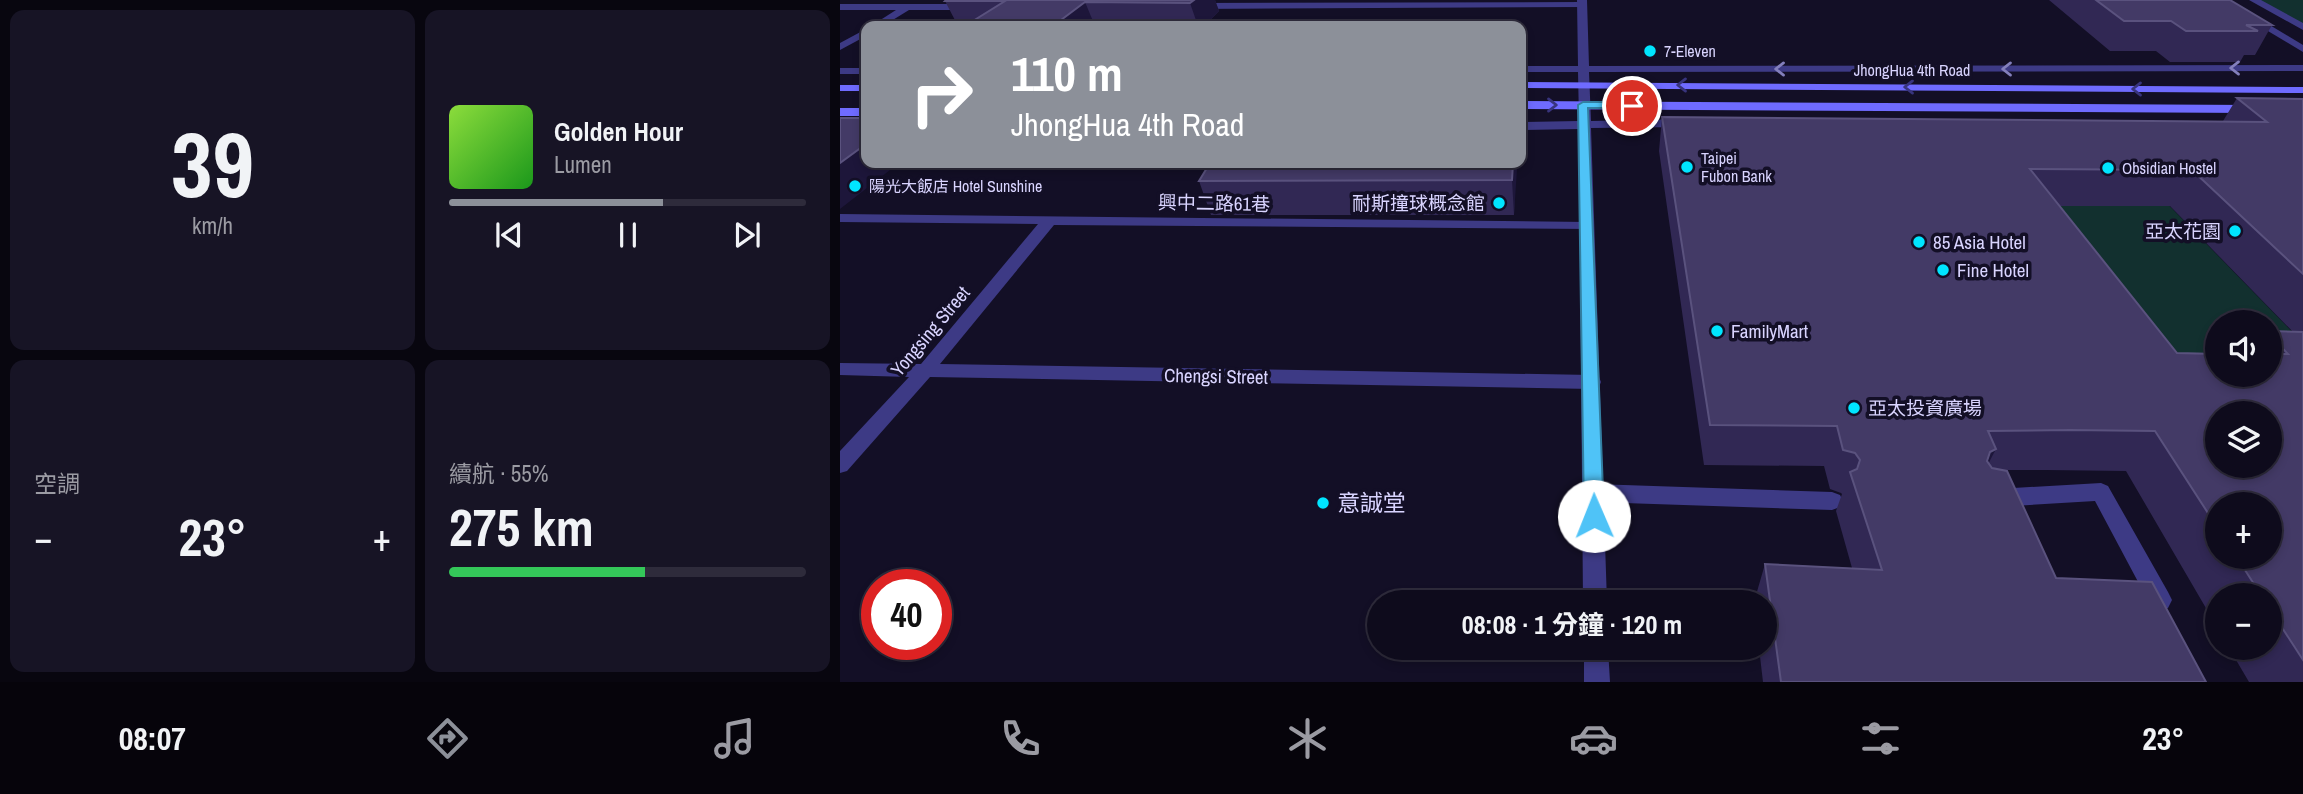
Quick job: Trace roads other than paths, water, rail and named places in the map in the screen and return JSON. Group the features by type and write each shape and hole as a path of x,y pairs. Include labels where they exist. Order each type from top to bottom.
{"main road":[{"name":"JhongHua 4th Road","path":"1526,85 2303,90"},
{"path":"840,88 861,88"},
{"name":"JhongHua 4th Road","path":"1526,105 2262,109"},
{"path":"840,112 861,112"}],"street":[{"path":"884,21 920,0"},
{"path":"2221,0 2303,49"},
{"path":"2253,0 2303,27"},
{"path":"1181,6 1582,3 1595,590"},
{"path":"840,7 976,7"},
{"path":"840,47 861,35"},
{"name":"JhongHua 4th Road","path":"1526,69 2303,68"},
{"path":"840,71 861,71"},
{"path":"1526,126 1694,123"},
{"name":"興中二路61巷","path":"840,218 1587,226"},
{"name":"Yongsing Street","path":"840,465 925,371 1048,221"},
{"name":"Chengsi Street","path":"840,369 1592,382"},
{"path":"1979,499 2101,492 2172,623"},
{"path":"1594,493 1832,500"},
{"path":"1596,660 1597,682"}],"place":[{"name":"7-Eleven","path":"1650,51"},
{"name":"Taipei Fubon Bank","path":"1687,167"},
{"name":"Obsidian Hostel","path":"2108,168"},
{"name":"陽光大飯店 Hotel Sunshine","path":"855,186"},
{"name":"耐斯撞球概念館","path":"1499,203"},
{"name":"亞太花園","path":"2235,231"},
{"name":"85 Asia Hotel","path":"1919,242"},
{"name":"Fine Hotel","path":"1943,270"},
{"name":"FamilyMart","path":"1717,331"},
{"name":"亞太投資廣場","path":"1854,408"},
{"name":"意誠堂","path":"1323,503"}]}
